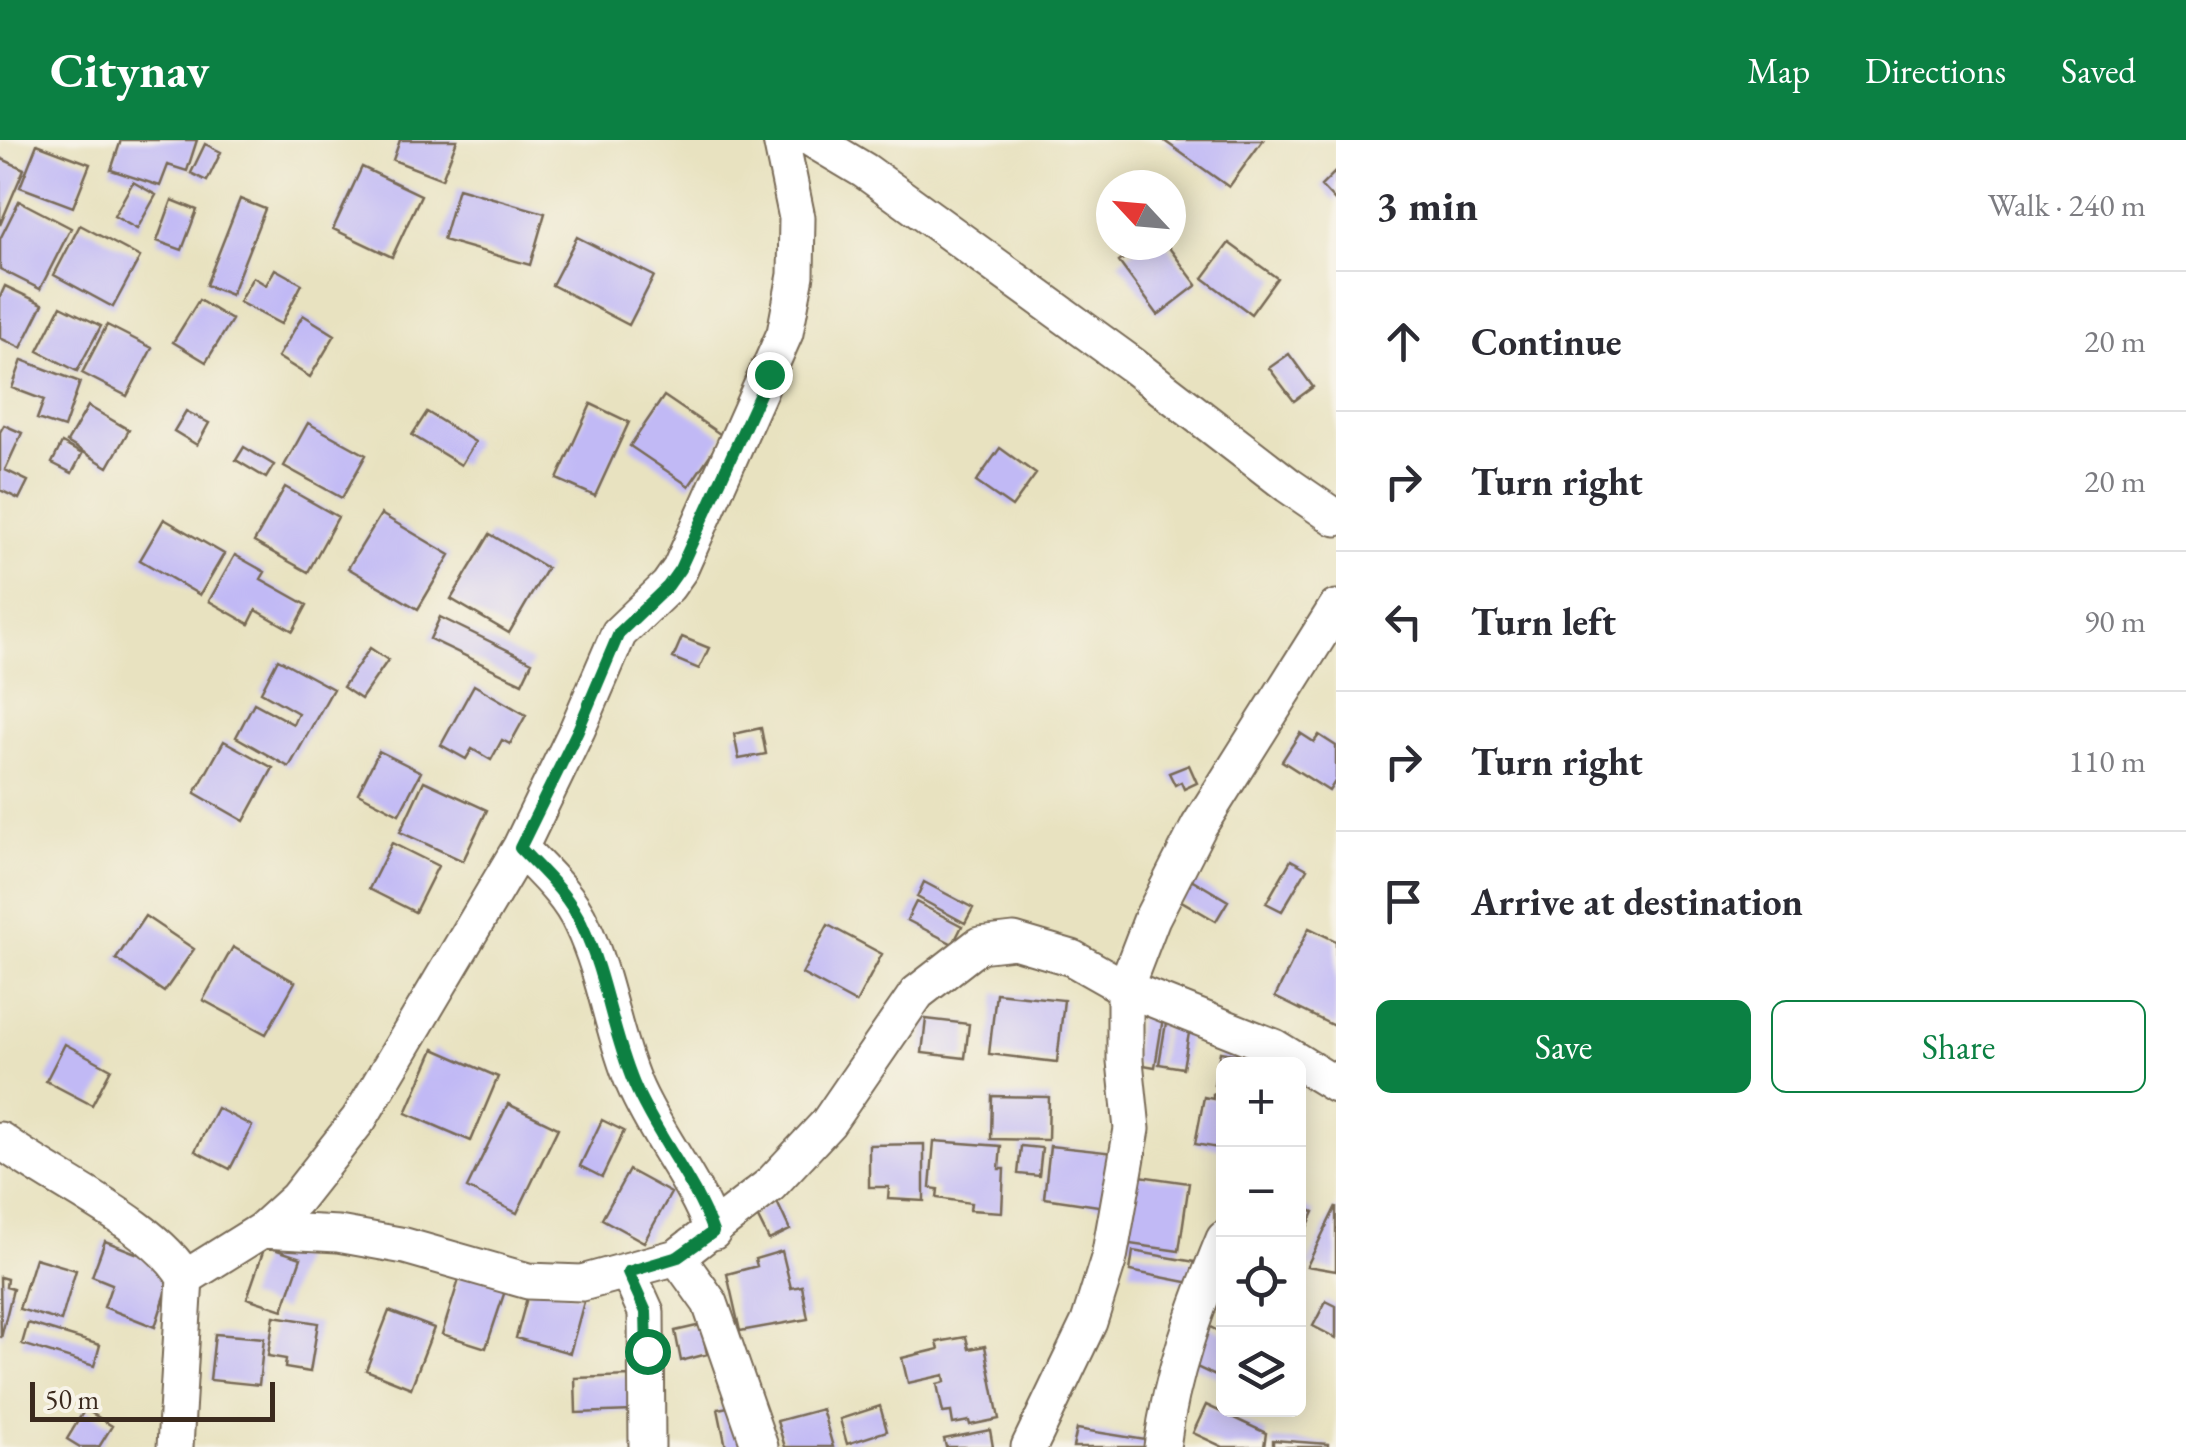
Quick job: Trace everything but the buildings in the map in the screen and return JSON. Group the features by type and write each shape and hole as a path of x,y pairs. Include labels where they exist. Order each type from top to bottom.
{"street":[{"path":"185,1278 262,1230 316,1177 359,1119 520,848 578,730 619,633 668,586 680,569 786,333 796,275 797,218 781,140"},
{"path":"813,140 881,182 1336,518"},
{"path":"1029,1447 1089,1322 1108,1258 1132,1129 1125,988 1152,918 1199,826 1336,608"},
{"path":"520,848 557,886 582,923 604,983 615,1035 635,1087 703,1204 713,1232"},
{"path":"262,1230 338,1234 406,1246 528,1280 582,1283 678,1257 770,1185 828,1123 917,993 978,946 1014,942 1072,958 1125,988 1274,1046 1324,1083"},
{"path":"0,1140 177,1262 185,1278 175,1447"},
{"path":"678,1257 710,1303 760,1447"},
{"path":"1162,1447 1168,1396 1216,1260"},
{"path":"628,1272 646,1312 647,1447"}],"route":[{"path":"647,1351 646,1312 628,1272 678,1257 713,1232 703,1204 635,1087 615,1035 604,983 582,923 557,886 520,848 578,730 619,633 668,586 680,569 769,374"}]}
